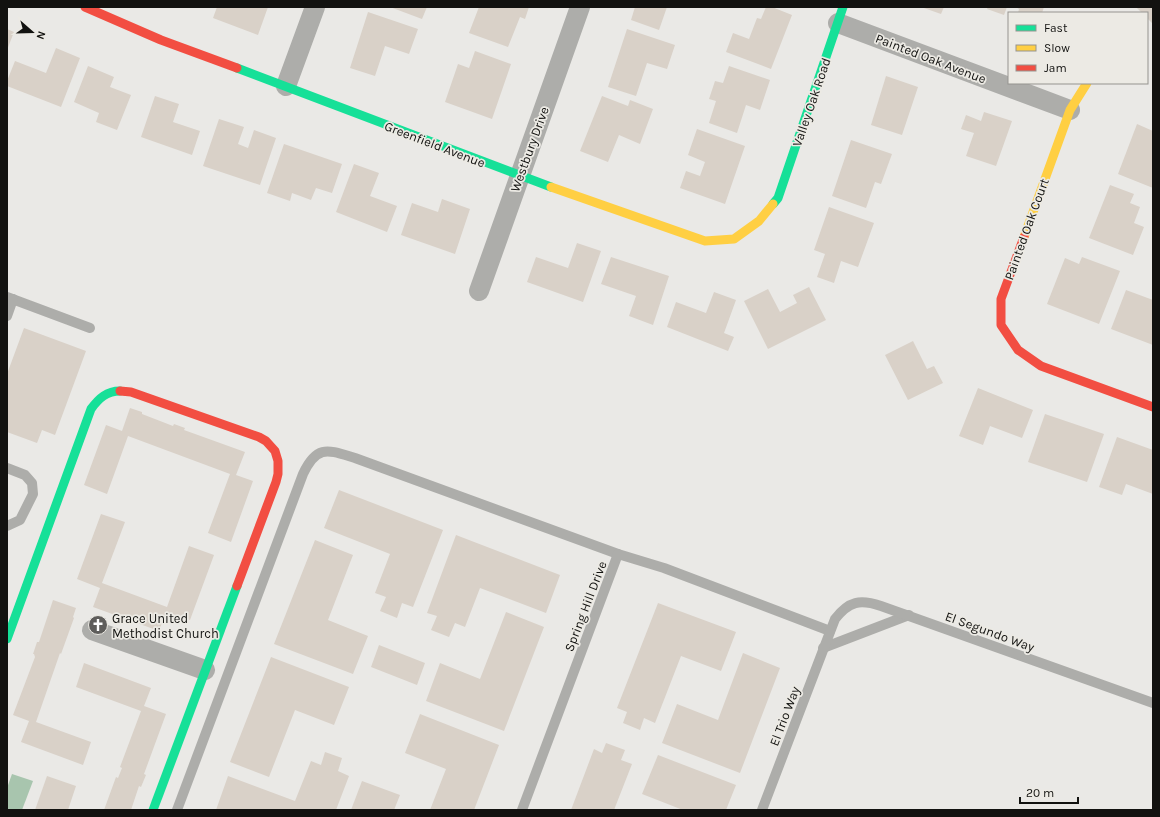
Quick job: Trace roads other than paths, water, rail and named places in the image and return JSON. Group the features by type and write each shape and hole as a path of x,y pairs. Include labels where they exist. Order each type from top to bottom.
{"street":[{"name":"Greenfield Avenue","path":"85,7 160,40 286,86 520,176 705,241 734,238 759,222 778,198"},
{"path":"286,86 315,7"},
{"name":"Westbury Drive","path":"479,290 580,7"},
{"name":"Painted Oak Avenue","path":"841,15 1070,110"},
{"name":"Valley Oak Road","path":"778,198 841,15"},
{"name":"Painted Oak Court","path":"1086,84 1070,110 1001,299 1001,325 1018,350 1041,366 1153,407"},
{"path":"7,639 91,409 104,395 113,391 122,390 131,392 260,437 275,448 279,470 276,482 153,810"},
{"path":"92,630 205,670"}],"lane":[{"path":"7,316 10,298 90,328"},
{"path":"177,810 303,474 308,463 315,455 323,451 360,459 618,554"},
{"path":"7,468 25,475 32,483 33,494 20,520 7,526"},
{"name":"Spring Hill Drive","path":"522,810 618,554 664,568 830,631"},
{"name":"El Segundo Way","path":"830,631 835,619 842,610 850,604 870,602 1153,703"},
{"path":"824,648 909,616"},
{"name":"El Trio Way","path":"762,810 830,631"}],"place":[{"name":"Grace United Methodist Church","path":"98,625"}]}
